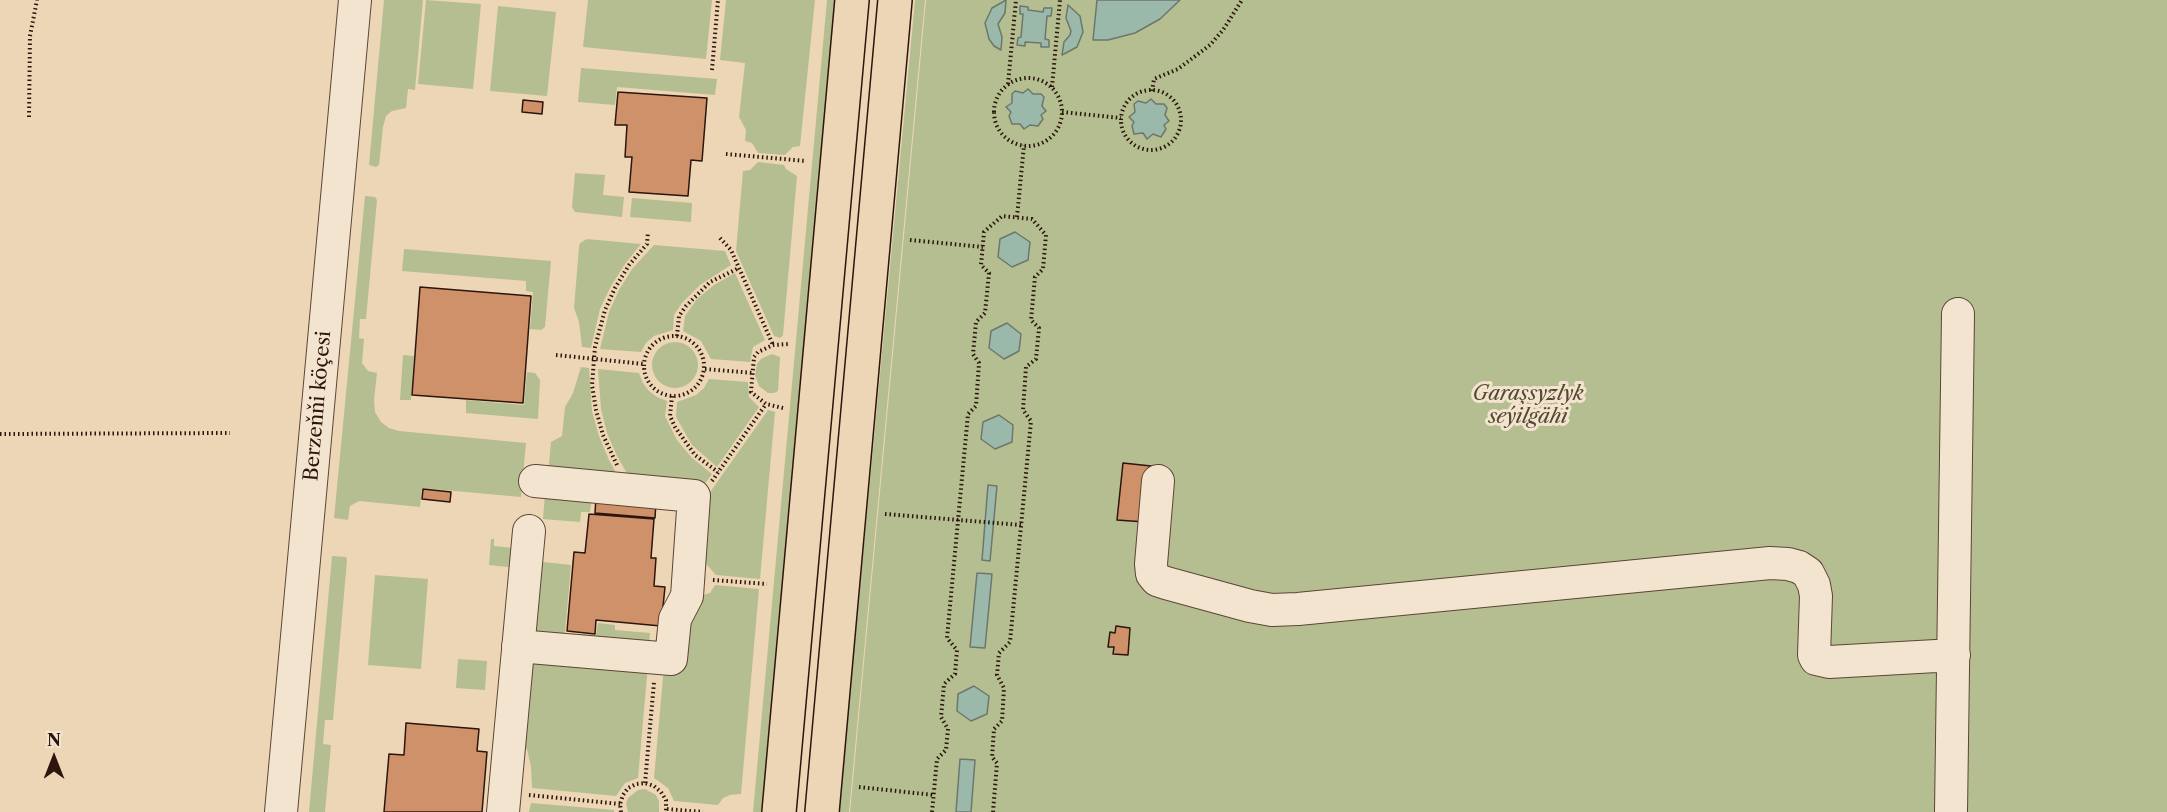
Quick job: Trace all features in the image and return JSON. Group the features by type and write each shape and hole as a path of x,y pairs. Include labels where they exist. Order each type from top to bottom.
{"main road":[{"path":"779,812 852,0"},
{"path":"822,812 895,0"}],"street":[{"name":"Berzeňňi köçesi","path":"281,812 355,0"},
{"path":"1951,812 1958,314"},
{"path":"518,646 671,659 675,619 687,596 689,578 694,496 535,481"},
{"path":"1158,481 1152,574 1157,580 1166,583 1250,606 1272,610 1298,609 1770,563 1788,564 1808,573 1814,585 1816,596 1814,655 1816,659 1829,662 1954,655"},
{"path":"503,802 529,531"}],"path":[{"path":"28,117 30,36 37,0"},
{"path":"712,70 718,0"},
{"path":"1008,84 1016,0"},
{"path":"1052,88 1060,0"},
{"path":"1152,91 1154,79 1178,69 1210,45 1223,30 1242,0"},
{"path":"1030,78 1041,80 1052,88 1057,94 1062,112 1059,125 1053,135 1035,145 1024,145 1013,142 1003,135 994,114 995,102 1000,92 1008,84 1019,79 1030,78"},
{"path":"1152,91 1167,95 1175,102 1181,120 1179,130 1167,145 1148,150 1139,148 1130,142 1125,135 1121,118 1130,98 1139,93 1152,91"},
{"path":"1062,112 1121,118"},
{"path":"1017,217 1024,145"},
{"path":"726,154 806,161"},
{"path":"932,812 937,759 946,750 948,729 941,717 944,684 955,674 957,650 947,638 961,521 968,414 976,406 979,363 973,354 976,322 985,313 989,273 981,265 984,232 1002,216 1032,219 1046,235 1043,269 1035,277 1031,320 1039,328 1036,358 1026,367 1023,410 1031,421 1010,642 999,652 997,675 1004,688 1002,721 994,729 992,757 997,763 993,812"},
{"path":"627,490 627,483 603,435 596,410 592,385 594,358 605,310 629,265 647,244 648,232"},
{"path":"720,238 731,250 773,345"},
{"path":"910,240 983,247"},
{"path":"677,336 679,316 686,306 710,282 739,268"},
{"path":"677,336 686,338 701,350 705,369 698,386 690,392 672,396 654,389 645,373 644,364 651,346 668,337 677,336"},
{"path":"783,408 766,404 751,392 754,357 758,352 773,345 789,344"},
{"path":"556,355 644,364"},
{"path":"705,369 753,374"},
{"path":"672,396 670,416 675,427 695,455 718,472"},
{"path":"694,496 703,493 766,404"},
{"path":"0,434 230,433"},
{"path":"885,514 1021,525"},
{"path":"689,578 767,584"},
{"path":"645,783 656,657"},
{"path":"621,812 620,804 628,788 645,783 661,792 666,800 666,810 703,812"},
{"path":"859,787 934,795"},
{"path":"503,802 620,804"}],"green space":[{"path":"384,0 423,0 415,90 408,89 406,108 392,111 386,116 379,165 376,167 369,165"},
{"path":"426,0 481,4 473,89 418,84"},
{"path":"588,0 712,0 706,59 583,47"},
{"path":"726,0 815,0 800,146 793,147 785,155 758,153 752,143 745,141 746,130 739,117 745,63 720,60"},
{"path":"827,0 838,0 764,812 753,812"},
{"path":"915,0 925,0 849,812 839,812"},
{"name":"Garaşsyzlyk seýilgähi","path":"926,0 2167,0 2167,812 850,812"},
{"path":"498,6 556,12 547,96 490,91"},
{"path":"581,68 717,79 715,95 617,87 615,105 578,102"},
{"path":"758,162 784,165 797,176 783,335 780,338 774,336 736,251 743,171 750,170"},
{"path":"575,173 605,175 603,195 624,197 622,217 575,212 572,207"},
{"path":"365,196 375,197 377,200 366,319 360,319 359,338 364,339 362,363 368,371 377,373 375,412 381,422 399,431 526,443 521,497 422,488 420,507 359,501 350,506 348,520 334,518"},
{"path":"632,198 692,203 691,222 630,217"},
{"path":"587,239 641,244 611,286 600,309 591,348 582,347 579,322 574,308 579,247 580,243"},
{"path":"654,245 725,251 731,265 700,285 682,303 674,315 673,330 654,336 641,352 600,349 609,312 619,290 632,269"},
{"path":"404,249 551,261 545,327 541,330 530,329 533,292 526,291 526,281 402,271"},
{"path":"735,273 765,340 753,347 750,362 711,359 701,341 683,331 685,316 697,299 714,285"},
{"path":"675,342 684,343 691,349 697,356 697,374 691,381 684,387 675,388 666,387 659,381 653,374 652,365 653,356 659,349 666,343"},
{"path":"772,354 780,357 778,391 768,393 759,386 755,375 757,364 761,359"},
{"path":"403,355 414,356 411,400 400,400"},
{"path":"581,367 589,368 592,411 599,436 621,482 548,475 551,442 562,436 565,407 573,393"},
{"path":"598,369 639,373 649,391 667,401 665,416 677,440 692,458 712,474 701,489 629,477 607,433 601,409"},
{"path":"527,372 535,373 540,380 538,419 466,413 466,400 524,405"},
{"path":"709,379 748,382 749,397 759,407 717,467 692,445 676,417 677,402 696,395"},
{"path":"768,410 775,412 760,579 716,575 707,565 701,564 708,495"},
{"path":"545,493 592,497 590,512 581,512 580,522 543,519"},
{"path":"491,539 494,539 494,546 513,548 516,568 489,565"},
{"path":"332,556 346,557 347,560 333,720 325,720 323,744 331,745 325,812 309,812"},
{"path":"534,561 571,565 565,633 596,635 598,623 615,625 615,630 650,633 649,648 527,638"},
{"path":"375,575 428,579 421,669 368,665"},
{"path":"715,585 759,589 741,794 723,798 718,805 674,801 668,788 654,778 664,666 684,667 689,618 700,596 710,593"},
{"path":"525,654 648,665 638,778 625,783 616,796 532,788 527,749 516,748"},
{"path":"458,659 487,661 485,690 456,688"},
{"path":"645,789 656,795 659,801 659,812 628,812 626,804 628,798 638,790"},
{"path":"531,803 614,810 614,812 529,812"}],"shaded area":[{"path":"1006,0 1005,13 998,24 1002,37 1001,50 989,39 985,23 992,8"},
{"path":"1097,0 1180,0 1160,19 1135,33 1108,40 1093,40"},
{"path":"1068,5 1080,16 1083,32 1077,47 1062,55 1064,42 1071,31 1066,18"},
{"path":"1020,6 1028,7 1028,10 1043,12 1044,8 1052,8 1051,16 1047,16 1045,39 1049,40 1049,47 1041,47 1041,43 1025,42 1025,46 1017,45 1018,38 1021,37 1023,14 1020,14"},
{"path":"1028,89 1033,94 1041,94 1044,97 1042,106 1046,111 1041,115 1043,119 1038,126 1030,125 1024,129 1020,124 1012,124 1009,116 1011,112 1006,107 1012,103 1012,94 1015,91 1023,93"},
{"path":"1151,99 1156,104 1164,104 1167,108 1165,115 1169,121 1164,125 1166,129 1161,137 1153,134 1147,139 1143,133 1134,134 1132,126 1134,122 1129,117 1135,112 1134,104 1138,101 1146,103"},
{"path":"1015,232 1030,242 1028,260 1012,267 998,257 1000,239"},
{"path":"1007,323 1021,334 1019,351 1004,359 989,348 991,331"},
{"path":"999,415 1013,425 1012,442 995,449 981,439 983,422"},
{"path":"988,485 997,486 990,561 982,560"},
{"path":"977,573 992,574 985,648 970,647"},
{"path":"974,686 989,696 987,714 971,721 957,711 958,694"},
{"path":"960,759 975,760 971,812 956,812"}],"building":[{"path":"618,92 707,98 702,161 691,160 688,196 629,192 632,157 625,157 627,125 615,125"},
{"path":"523,100 543,102 542,114 522,112"},
{"path":"420,287 531,296 523,403 412,395"},
{"path":"1123,463 1151,466 1145,522 1117,520"},
{"path":"423,489 451,492 450,502 422,499"},
{"path":"596,497 656,502 655,518 595,513"},
{"path":"589,514 654,519 651,558 656,558 654,586 665,587 661,626 596,620 595,634 567,631 574,552 585,553"},
{"path":"1116,626 1130,628 1128,655 1113,654 1114,647 1108,647 1110,632 1115,633"},
{"path":"406,723 479,729 477,751 487,752 482,812 384,812 389,754 404,755"}]}
